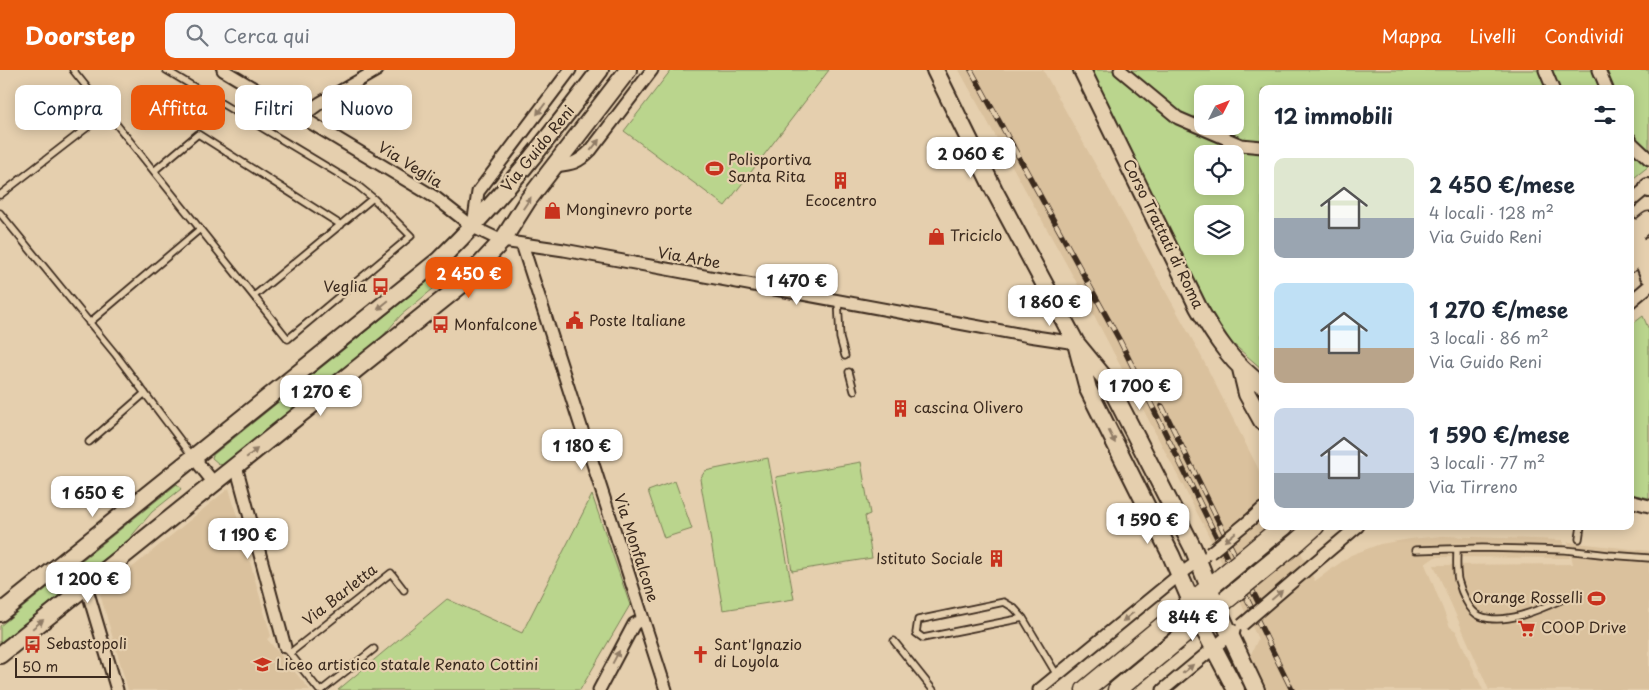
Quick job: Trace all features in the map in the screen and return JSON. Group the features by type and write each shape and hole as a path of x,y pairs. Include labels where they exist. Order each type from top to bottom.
{"main road":[{"name":"Via Guido Reni","path":"0,613 439,260 473,227 514,181 600,70"},
{"name":"Via Guido Reni","path":"0,654 460,286 502,241 528,200 628,70"},
{"path":"935,70 994,190 1076,343 1108,382 1204,558 1209,588 1217,607 1236,630 1256,690"},
{"name":"Corso Trattati di Roma","path":"1082,70 1198,307 1215,337 1241,368 1259,383"},
{"path":"1634,230 1649,221"},
{"path":"1634,240 1649,276"},
{"path":"1076,343 1088,389 1200,622 1236,690"},
{"path":"1241,368 1247,394 1259,416"},
{"path":"1085,690 1279,530"},
{"path":"1117,690 1311,530"}],"street":[{"name":"Via Veglia","path":"223,70 248,85"},
{"path":"312,109 377,70"},
{"name":"Via Guido Reni","path":"473,227 478,192 570,70"},
{"name":"Via Guido Reni","path":"555,166 574,164 586,155 652,70"},
{"path":"1120,70 1178,118 1241,145 1259,147"},
{"path":"1545,70 1551,85"},
{"path":"1599,70 1605,85"},
{"name":"Via Veglia","path":"312,124 436,198 473,227 502,241"},
{"path":"1634,145 1649,159"},
{"path":"1634,199 1649,187"},
{"name":"Via Arbe","path":"502,241 1076,343"},
{"name":"Via Monfalcone","path":"522,244 666,690"},
{"path":"1634,299 1649,286"},
{"path":"193,457 214,483"},
{"name":"Via Barletta","path":"236,466 288,650"},
{"path":"1634,502 1649,506"},
{"path":"1039,690 1259,512"},
{"path":"1163,690 1353,530"},
{"path":"86,586 117,690"},
{"path":"599,690 634,624 643,619"}],"lane":[{"path":"73,70 86,85"},
{"path":"121,129 288,340 411,236 373,198 357,185 166,70"},
{"path":"0,195 85,130"},
{"path":"154,171 198,134 341,225"},
{"path":"254,296 373,198"},
{"path":"0,214 89,323 193,457"},
{"path":"89,323 200,229"},
{"path":"838,300 840,338 845,356"},
{"path":"849,372 854,391"},
{"path":"89,442 145,394"},
{"path":"1579,539 1580,530"},
{"path":"1457,549 1458,580 1471,608 1478,616 1494,619 1512,617 1536,611 1563,599"},
{"path":"1415,550 1565,550 1649,558"},
{"name":"Via Barletta","path":"374,649 320,690 288,650 391,573 404,590"},
{"path":"1023,618 922,638 916,633 918,620 1004,602 1014,608 1023,618 1057,675"},
{"path":"894,641 933,690"}],"shaded area":[{"path":"959,70 1043,70 1197,348 1259,470 1259,530 1290,530 1315,581 1351,555 1380,544 1410,539 1442,536 1562,540 1570,558 1435,557 1425,564 1450,627 1456,631 1483,690 1267,690 1250,656 1258,639 1206,530 1084,296"},
{"path":"229,488 271,636 267,639 310,690 128,690 100,594"},
{"path":"1568,542 1649,551 1649,690 1489,690 1434,565 1573,564"}],"green space":[{"name":"Polisportiva Santa Rita","path":"671,70 829,70 725,206 624,131"},
{"path":"1090,70 1649,70 1649,166 1634,178 1634,85 1259,85 1259,366 1231,342 1210,316"},
{"path":"443,269 449,276 401,315 382,337 223,465 212,458 213,455"},
{"path":"1643,316 1649,330 1649,498 1634,495 1634,323"},
{"path":"768,458 794,599 723,610 700,479 705,471"},
{"path":"861,462 870,514 865,516 872,558 792,571 776,477"},
{"path":"675,481 692,529 664,538 648,491"},
{"path":"177,484 181,489 152,512 128,540 0,643 0,626"},
{"path":"592,495 630,605 580,690 338,690 447,599 522,633"}],"railway":[{"path":"971,70 1120,341 1292,690"},
{"path":"1162,406 1261,608"}],"place":[{"name":"Polisportiva Santa Rita","path":"714,169"},
{"name":"Ecocentro","path":"841,180"},
{"name":"Monginevro porte","path":"552,210"},
{"name":"Triciclo","path":"936,236"},
{"name":"Veglia","path":"381,287"},
{"name":"Poste Italiane","path":"575,321"},
{"name":"Monfalcone","path":"440,325"},
{"name":"cascina Olivero","path":"900,408"},
{"name":"Istituto Sociale","path":"997,559"},
{"name":"Orange Rosselli","path":"1597,598"},
{"name":"COOP Drive","path":"1527,628"},
{"name":"Sebastopoli","path":"32,644"},
{"name":"Sant'Ignazio di Loyola","path":"700,654"},
{"name":"Liceo artistico statale Renato Cottini","path":"262,665"}]}
